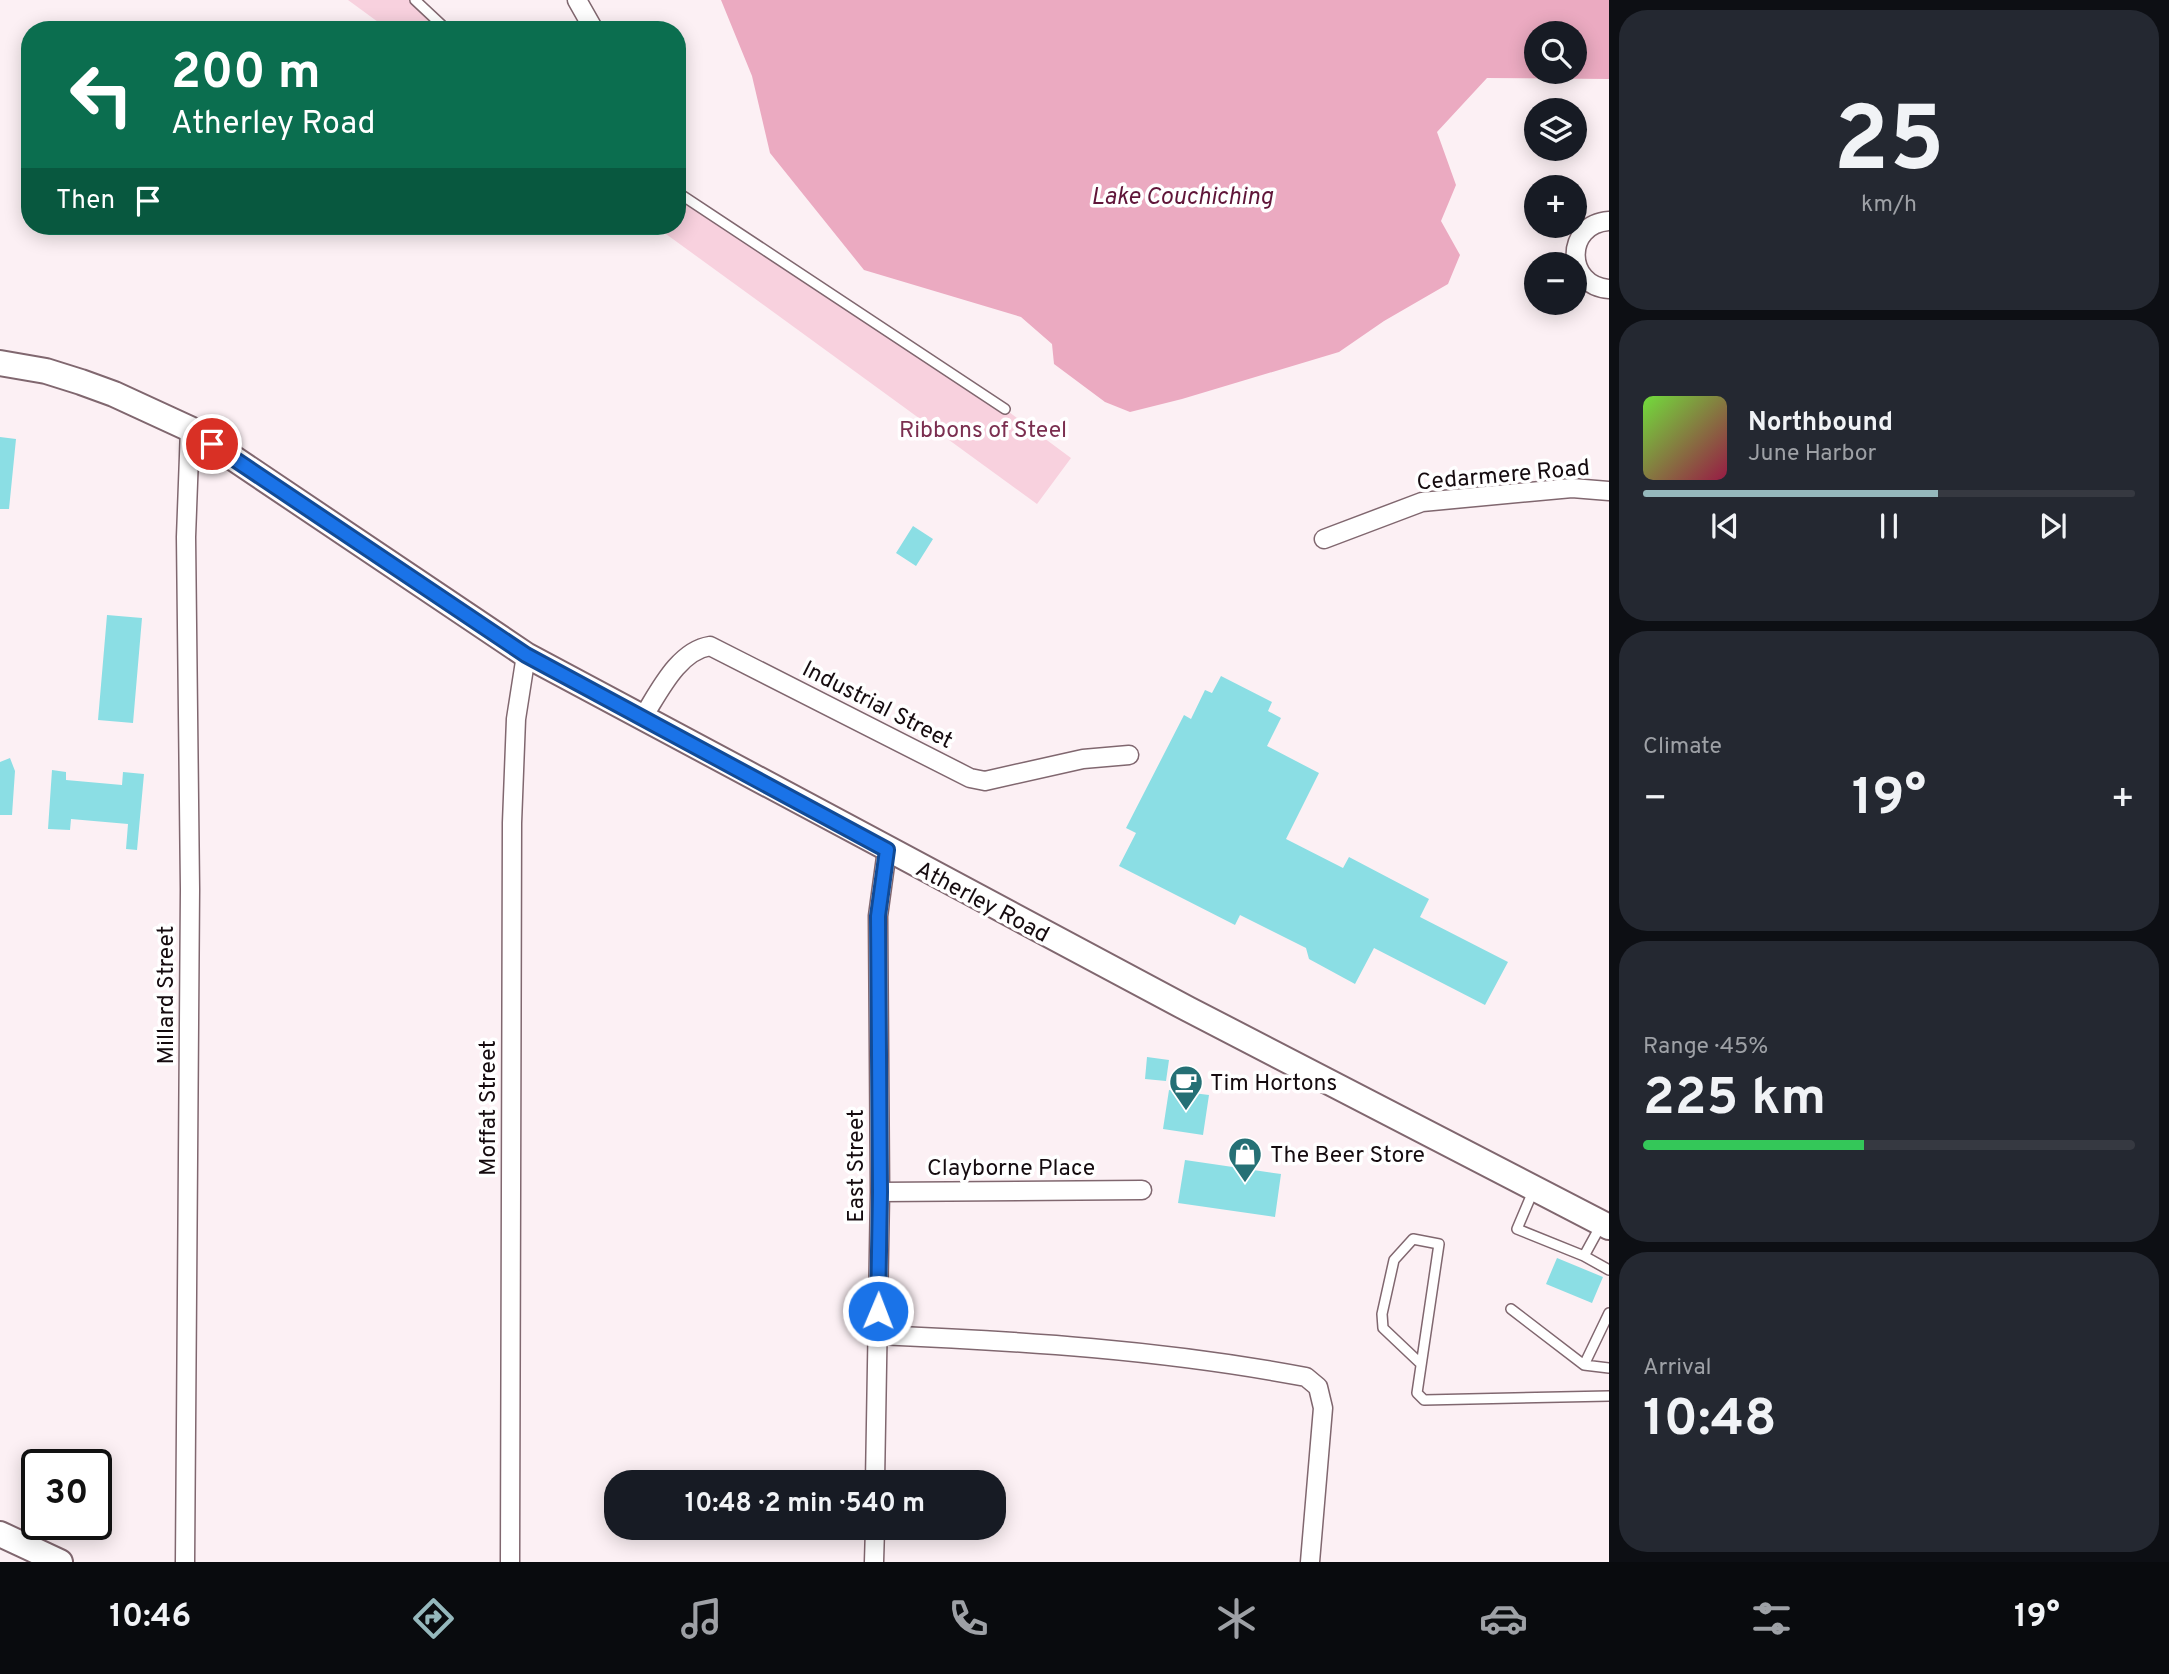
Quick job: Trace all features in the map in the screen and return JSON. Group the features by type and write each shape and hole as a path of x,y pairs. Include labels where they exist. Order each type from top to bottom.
{"main road":[{"name":"Atherley Road","path":"0,363 46,371 80,382 114,394 190,429 526,655 1176,1003 1605,1225"},
{"path":"0,1534 60,1562"}],"street":[{"path":"577,0 589,21"},
{"path":"1609,221 1591,226 1577,244 1575,255 1583,276 1591,284 1609,289"},
{"name":"Millard Street","path":"185,1562 190,903 186,537 190,429"},
{"name":"Cedarmere Road","path":"1324,539 1422,502 1572,488 1609,491"},
{"name":"Industrial Street","path":"643,717 677,666 696,648 710,646 970,778 985,781 1083,759 1129,755"},
{"name":"Moffat Street","path":"510,1562 512,822 516,719 526,655"},
{"name":"East Street","path":"875,1470 880,1192 878,916 887,850"},
{"name":"Clayborne Place","path":"880,1192 1142,1190"},
{"path":"878,1335 1085,1346 1307,1377 1318,1388 1323,1408 1310,1562"},
{"path":"874,1540 874,1562"}],"lane":[{"path":"415,0 437,21"},
{"path":"686,198 1005,409"},
{"path":"1535,1188 1517,1228 1584,1256 1609,1270"},
{"path":"1584,1256 1605,1225"},
{"path":"1421,1364 1383,1328 1382,1314 1394,1260 1413,1240 1439,1244 1417,1393 1424,1400 1609,1396"},
{"path":"1511,1309 1584,1365 1609,1368"},
{"path":"1584,1365 1609,1313"}],"green space":[{"path":"348,0 415,0 437,21 377,21"},
{"name":"Ribbons of Steel","path":"686,198 1005,409 1071,458 1037,504 667,235 686,235"}],"water":[{"name":"Lake Couchiching","path":"721,0 1609,0 1609,79 1587,79 1587,21 1524,21 1524,78 1487,78 1437,132 1456,185 1441,221 1460,255 1448,284 1384,321 1339,352 1130,412 1105,402 1054,364 1052,344 1021,317 864,270 770,153 752,76"}],"building":[{"path":"0,437 16,439 9,509 0,509"},
{"path":"913,526 933,539 916,566 896,553"},
{"path":"107,615 142,618 133,723 98,720"},
{"path":"1221,676 1272,702 1268,711 1281,718 1267,746 1319,773 1286,839 1343,868 1349,857 1429,899 1420,917 1508,962 1485,1005 1374,948 1355,984 1309,959 1306,948 1240,915 1235,925 1119,866 1136,833 1126,828 1184,715 1191,719 1205,690 1212,693"},
{"path":"10,758 15,771 12,815 0,815 0,762"},
{"path":"52,770 66,772 66,780 122,785 123,772 144,774 137,850 126,849 128,824 71,819 70,830 48,829"},
{"path":"1147,1057 1169,1060 1166,1081 1145,1079"},
{"name":"Tim Hortons","path":"1169,1090 1209,1095 1203,1135 1163,1129"},
{"path":"1185,1160 1281,1174 1275,1217 1178,1203"},
{"path":"1557,1258 1603,1277 1592,1303 1546,1284"}],"place":[{"name":"Tim Hortons","path":"1186,1112"},
{"name":"The Beer Store","path":"1245,1184"}],"route":[{"path":"212,444 526,655 887,850 878,916 878,1311"}]}
